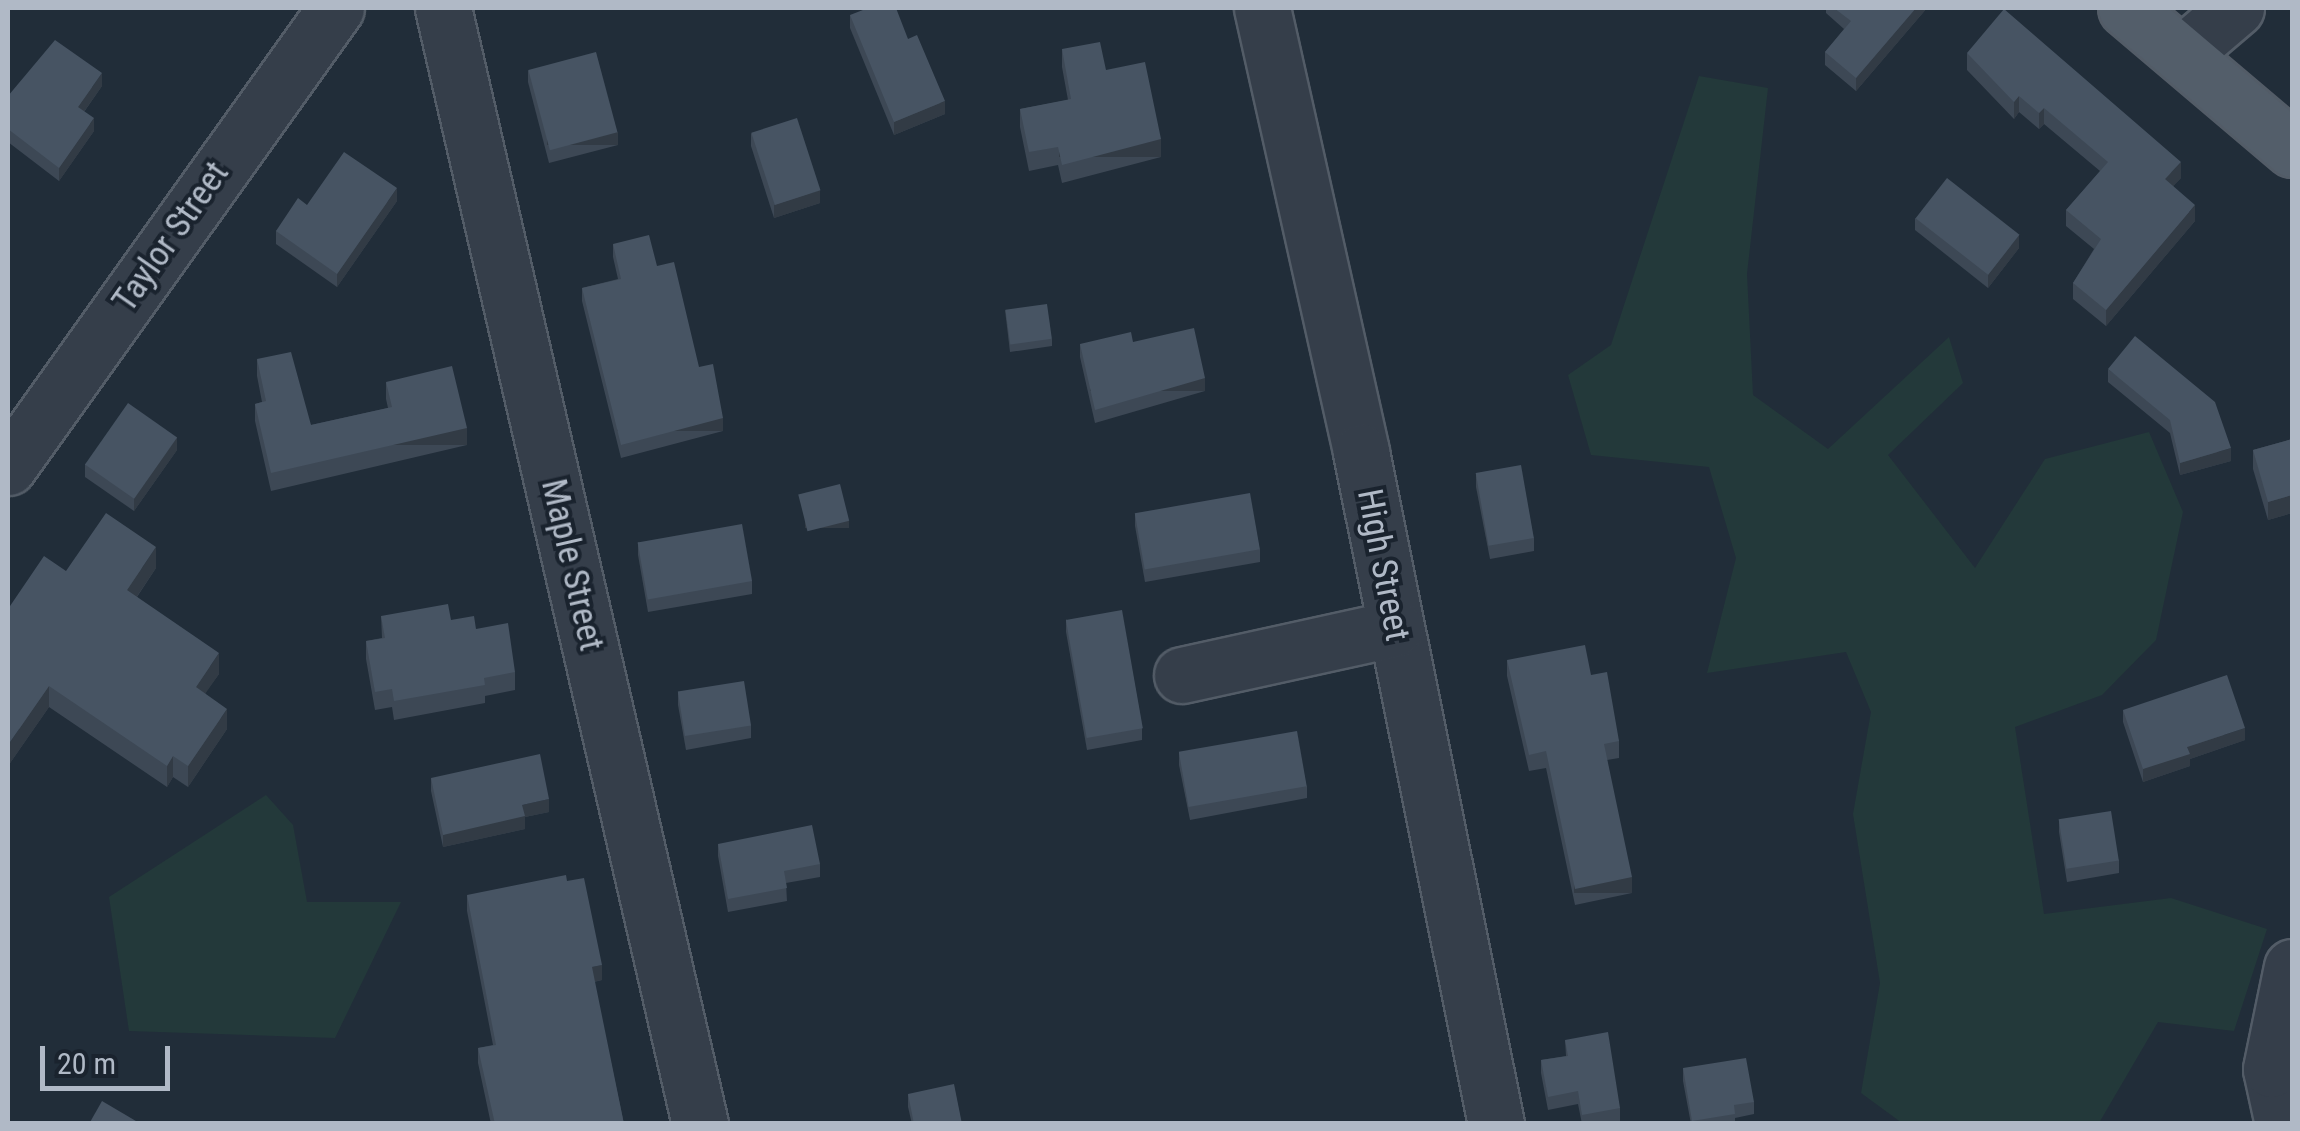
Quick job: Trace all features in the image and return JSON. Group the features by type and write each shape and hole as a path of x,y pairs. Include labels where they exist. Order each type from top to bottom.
{"main road":[{"path":"2126,8 2292,149"}],"street":[{"name":"Taylor Street","path":"8,467 336,8"},
{"name":"Maple Street","path":"443,8 700,1124"},
{"name":"High Street","path":"1262,8 1496,1124"},
{"path":"2182,54 2236,8"},
{"path":"1182,675 1395,628"},
{"path":"2283,1124 2271,1070 2292,967"}],"green space":[{"path":"1699,76 1768,88 1747,274 1753,395 1828,449 1949,337 1963,383 1888,455 1975,568 2045,459 2149,432 2183,512 2156,640 2102,695 2015,727 2044,914 2171,898 2267,929 2234,1031 2158,1022 2099,1123 1902,1123 1861,1093 1880,983 1853,814 1871,712 1846,652 1707,673 1736,558 1709,467 1591,455 1568,375 1611,345"},
{"path":"266,795 293,825 307,902 401,902 335,1038 129,1031 109,897"}],"building":[{"path":"868,8 896,8 908,39 917,35 945,101 894,122 850,15"},
{"path":"1834,8 1916,8 1856,78 1825,52 1851,21"},
{"path":"2004,9 2181,162 2165,179 2195,205 2106,310 2073,283 2101,239 2066,210 2108,162 2044,108 2039,113 2019,96 2014,102 1967,53"},
{"path":"55,40 102,73 78,107 94,118 59,168 8,129 8,96"},
{"path":"1100,42 1106,70 1145,62 1161,139 1062,165 1058,147 1029,152 1020,109 1071,99 1062,49"},
{"path":"596,52 617,132 550,150 528,70"},
{"path":"797,118 820,190 775,205 751,133"},
{"path":"344,152 397,188 337,274 276,231 298,198 307,205"},
{"path":"1947,178 2019,235 1988,275 1916,218"},
{"path":"649,235 657,266 674,262 699,367 713,364 723,418 621,445 582,288 621,279 613,244"},
{"path":"1047,304 1052,339 1010,345 1005,310"},
{"path":"1194,328 1205,378 1095,410 1080,344 1131,332 1133,342"},
{"path":"2135,336 2215,402 2231,448 2180,463 2170,420 2108,369"},
{"path":"291,352 311,425 392,407 386,382 452,366 467,428 271,473 255,404 266,401 257,359"},
{"path":"128,403 177,437 134,499 85,464"},
{"path":"2292,439 2292,495 2268,502 2253,450"},
{"path":"1521,465 1534,538 1489,546 1476,473"},
{"path":"840,484 849,521 807,531 798,494"},
{"path":"1250,493 1260,549 1145,569 1135,513"},
{"path":"106,513 156,547 127,590 219,653 196,687 227,709 188,766 173,756 167,766 49,686 8,745 8,609 44,556 66,571"},
{"path":"742,524 752,581 648,600 638,542"},
{"path":"448,604 451,620 474,616 476,629 508,623 515,672 484,678 485,685 394,701 392,689 375,692 366,641 385,638 381,616"},
{"path":"1122,610 1143,728 1087,738 1066,620"},
{"path":"1585,645 1591,675 1607,672 1619,741 1604,744 1632,877 1575,889 1546,751 1529,755 1507,660"},
{"path":"2227,675 2245,728 2187,747 2190,754 2143,769 2123,710"},
{"path":"744,681 751,725 685,736 678,691"},
{"path":"1297,731 1307,786 1189,807 1179,752"},
{"path":"540,754 549,799 522,805 525,816 443,835 431,778"},
{"path":"2111,811 2119,860 2066,869 2059,819"},
{"path":"812,825 820,864 784,871 787,888 728,899 718,844"},
{"path":"566,875 567,881 584,878 602,965 592,967 624,1124 495,1124 478,1048 496,1045 467,895"},
{"path":"1608,1032 1620,1108 1582,1115 1578,1091 1548,1097 1541,1060 1568,1056 1565,1040"},
{"path":"1746,1058 1754,1102 1734,1105 1735,1114 1692,1121 1683,1068"},
{"path":"954,1084 962,1124 914,1124 908,1094"},
{"path":"102,1101 141,1124 89,1124"}]}
